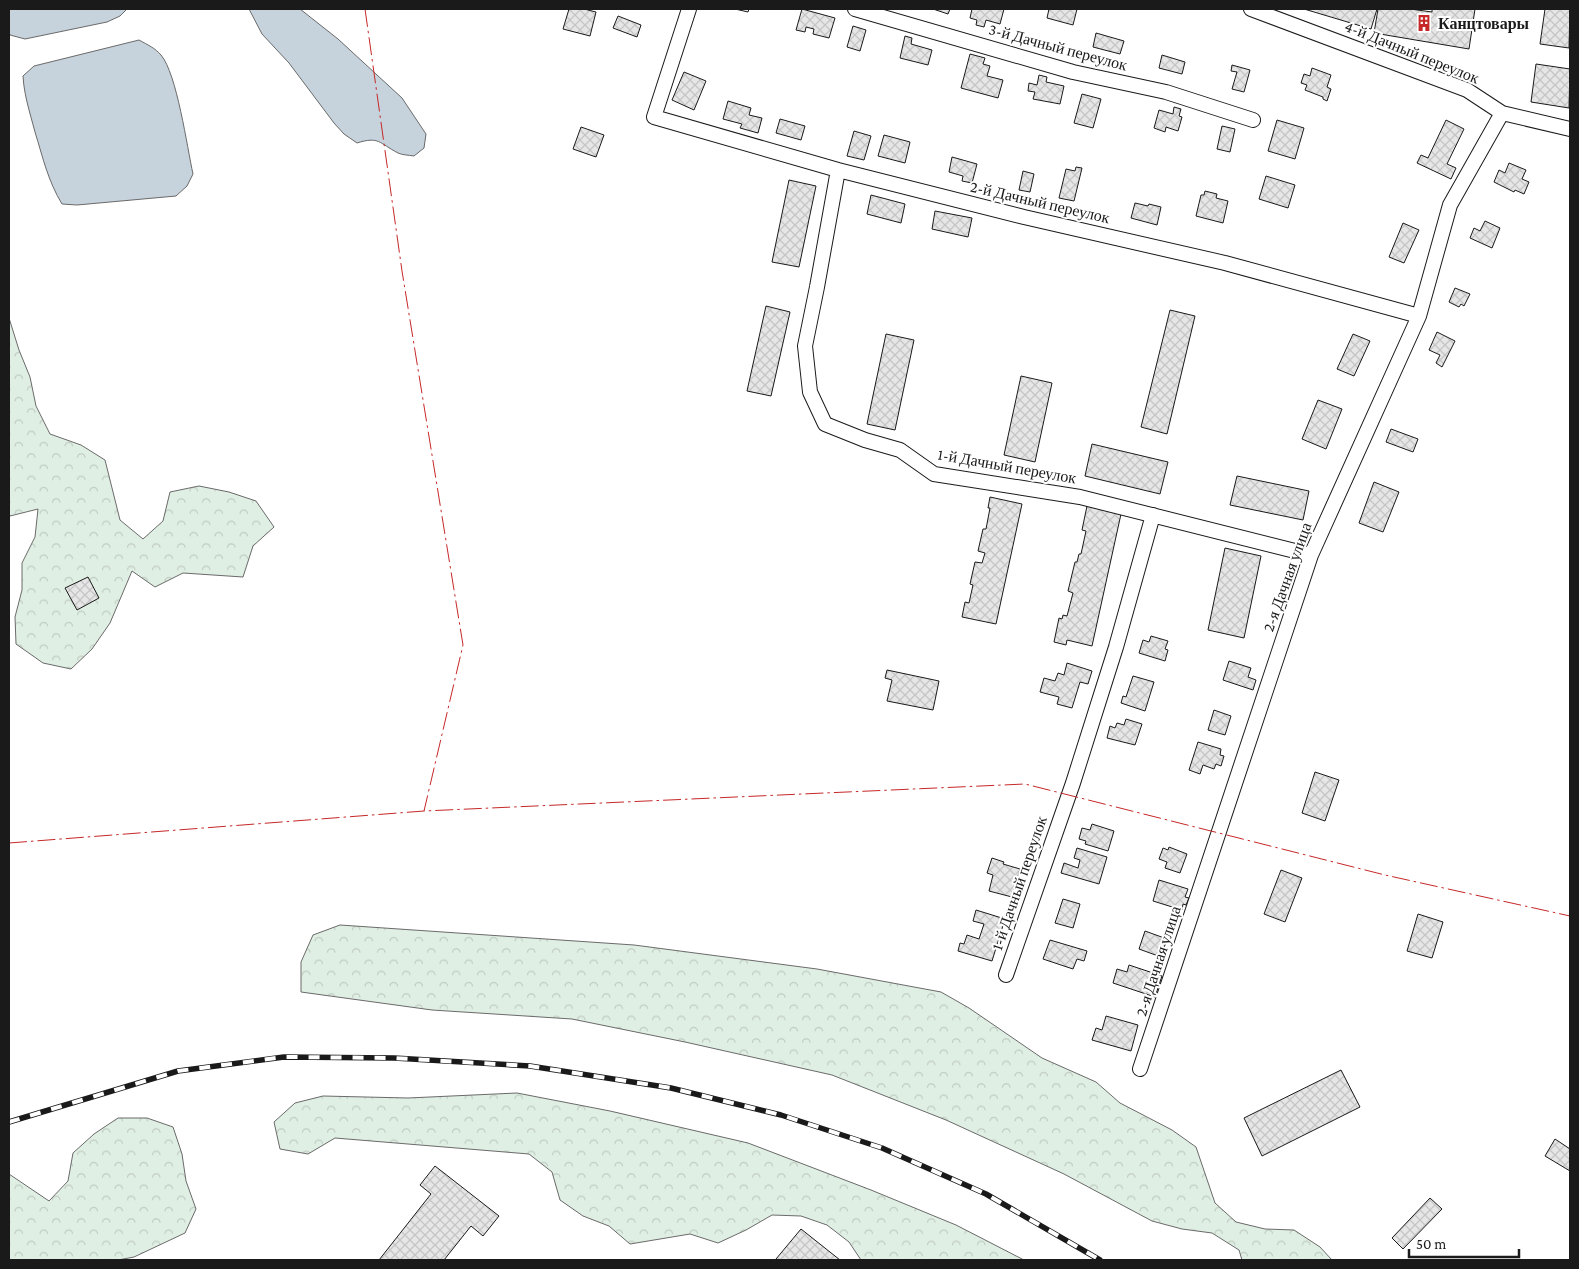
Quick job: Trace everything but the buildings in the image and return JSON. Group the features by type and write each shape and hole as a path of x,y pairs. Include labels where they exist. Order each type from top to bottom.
{"street":[{"name":"2-й Дачный переулок","path":"689,9 654,117 838,170 1024,217 1225,263 1419,316"},
{"name":"3-й Дачный переулок","path":"855,9 1073,72 1166,92 1254,120"},
{"name":"4-й Дачный переулок","path":"1251,9 1467,90 1502,113"},
{"path":"1502,113 1570,129"},
{"name":"2-я Дачная улица","path":"1140,1069 1311,555 1419,316 1450,205 1502,113"},
{"name":"1-й Дачный переулок","path":"838,170 805,346 810,392 825,424 865,440 900,450 934,474 1080,497 1311,555"},
{"name":"1-й Дачный переулок","path":"1006,975 1072,783 1116,647 1153,515"}],"green space":[{"path":"9,318 30,377 36,406 50,434 81,445 105,460 120,520 143,539 163,521 170,492 199,486 229,492 256,501 274,527 253,546 243,577 183,573 155,587 132,571 110,623 92,649 71,669 43,663 16,644 15,617 22,590 22,563 35,537 38,509 10,516 9,514"},
{"path":"340,925 634,945 817,969 941,992 969,1008 1042,1058 1096,1082 1120,1103 1172,1130 1196,1147 1215,1203 1236,1222 1265,1229 1294,1230 1320,1247 1332,1260 1242,1260 1239,1250 1212,1233 1182,1229 1152,1221 1064,1174 946,1120 832,1075 572,1019 432,1010 301,992 301,962 313,935"},
{"path":"517,1093 610,1111 748,1143 956,1225 1024,1260 861,1260 849,1242 827,1225 801,1216 772,1215 718,1243 690,1234 630,1244 609,1226 583,1216 560,1200 552,1172 529,1154 335,1138 308,1154 280,1149 274,1122 295,1103 323,1096 408,1098"},
{"path":"118,1118 147,1118 173,1127 182,1154 186,1181 196,1209 185,1233 134,1257 118,1260 9,1260 9,1174 49,1201 68,1181 73,1153 94,1134"}],"shaded area":[{"path":"9,9 127,9 120,16 107,22 25,39 10,35"},
{"path":"249,9 300,9 338,39 402,98 426,134 424,148 414,156 403,155 375,140 357,143 344,134 289,63 262,34"},
{"path":"139,40 156,50 167,64 177,94 193,174 187,186 176,196 77,205 62,204 49,178 43,160 28,104 23,76 34,66"}],"railway":[{"path":"9,1122 178,1071 284,1057 394,1058 530,1066 671,1088 781,1115 882,1148 986,1194 1100,1260"}],"power":[{"path":"365,9 402,271 463,645 424,811"},
{"path":"9,843 424,811 1025,784 1385,875 1570,916"}],"place":[{"name":"Канцтовары","path":"1424,23"}]}
